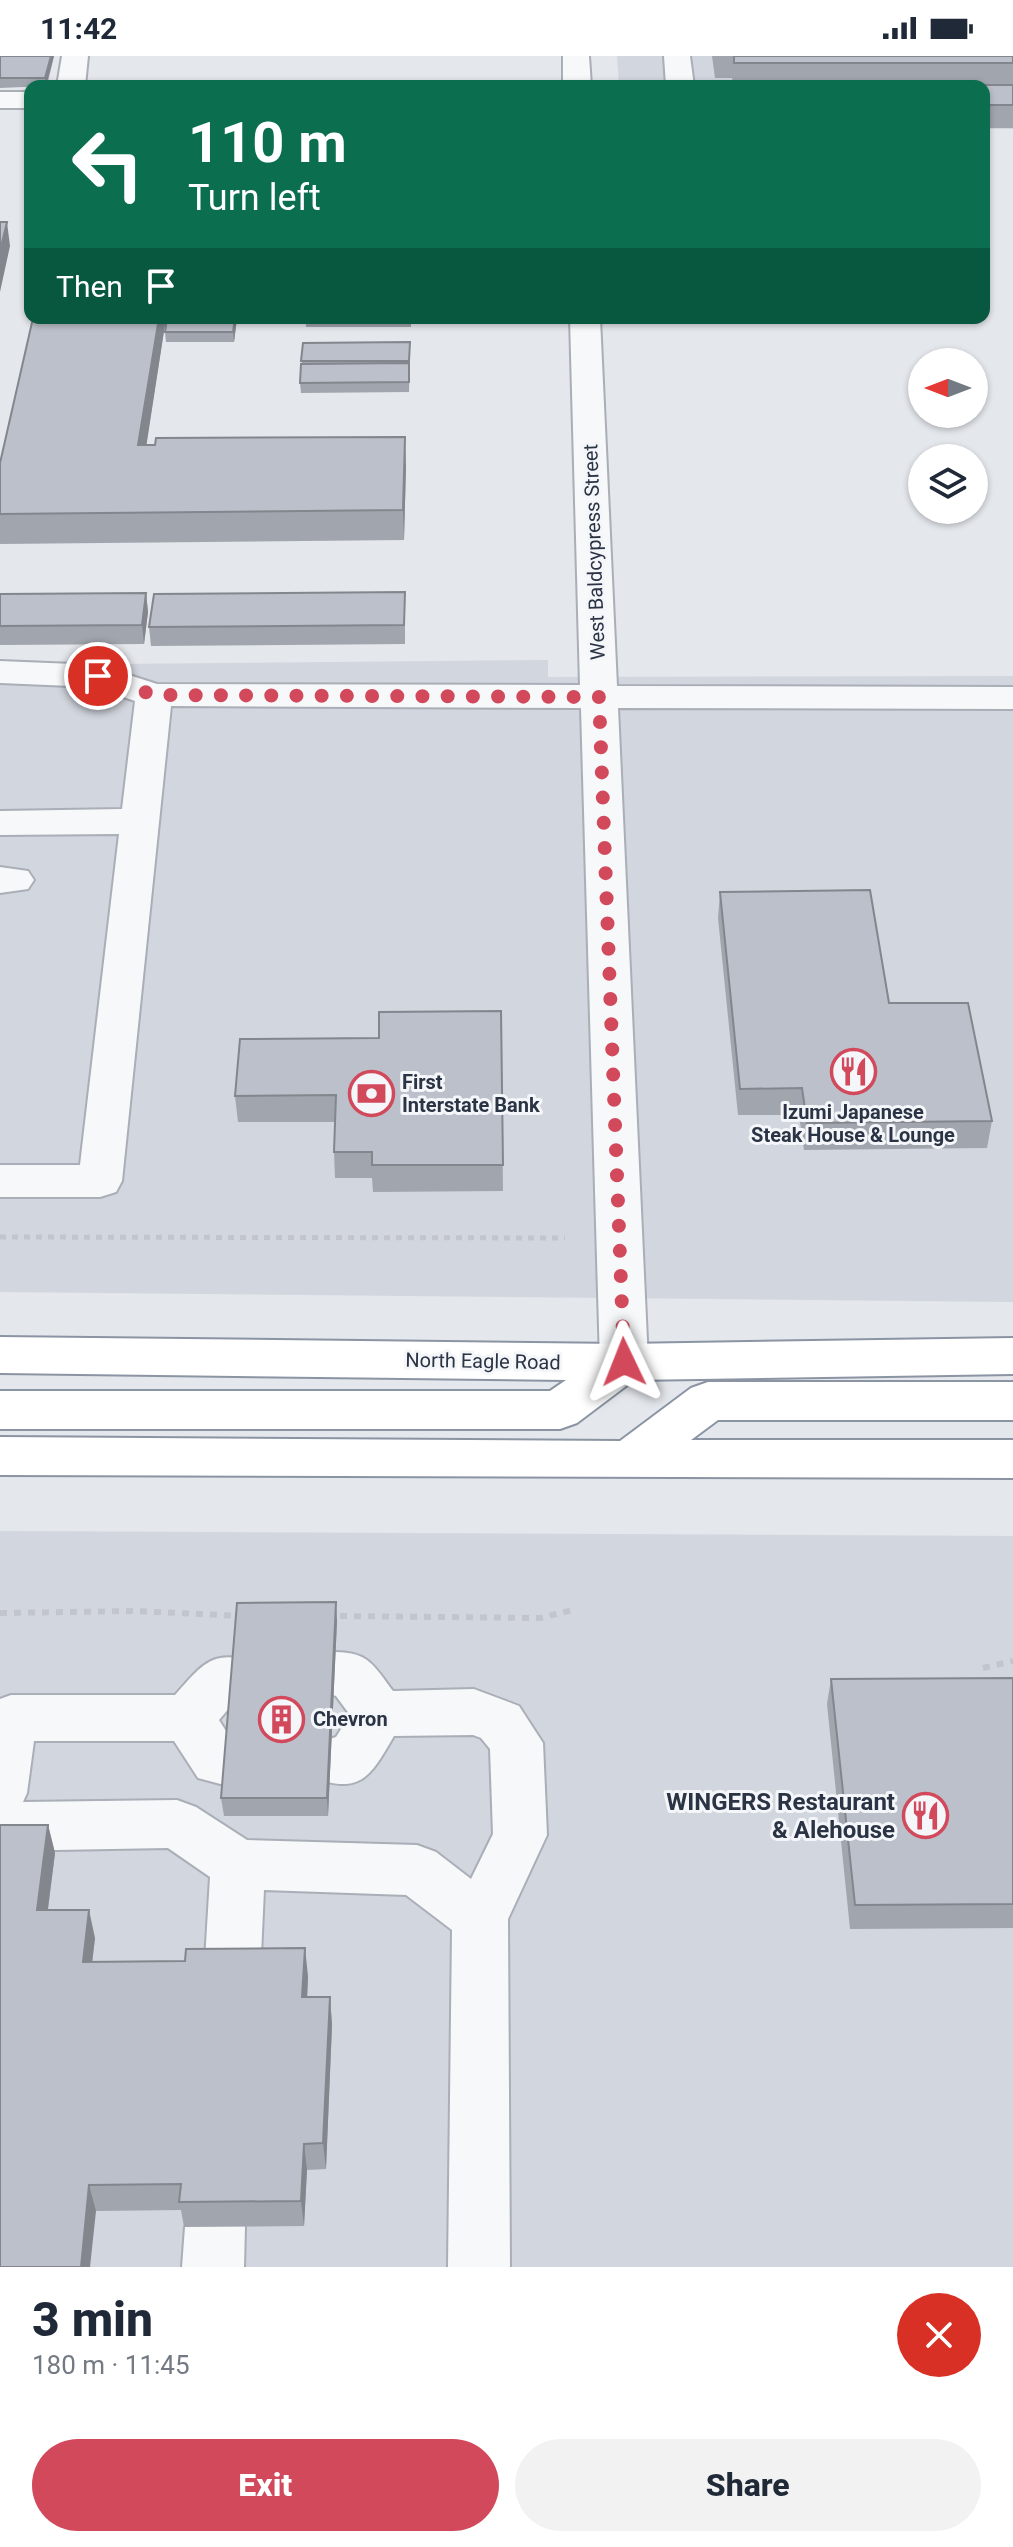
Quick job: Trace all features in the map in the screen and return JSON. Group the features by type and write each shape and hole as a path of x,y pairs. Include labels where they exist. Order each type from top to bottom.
{"highway":[{"name":"North Eagle Road","path":"0,1355 624,1362 1013,1356"},
{"path":"0,1410 560,1410 624,1362"},
{"path":"630,1460 708,1401 1013,1401"},
{"path":"0,1456 1013,1459"}],"street":[{"path":"70,80 75,56"},
{"path":"576,56 577,80"},
{"path":"677,56 679,80"},
{"path":"0,100 24,100"},
{"name":"West Baldcypress Street","path":"585,324 624,1362"},
{"path":"0,672 98,676 154,695 1013,698"},
{"path":"0,1181 100,1181 123,1004 154,695"},
{"path":"0,823 139,821"},
{"path":"335,1674 350,1674 379,1714"},
{"path":"0,1793 11,1718 188,1718 222,1679 235,1678"},
{"path":"379,1714 474,1712 500,1722 516,1743 520,1835 480,1919 479,2267"},
{"path":"330,1761 352,1759 379,1714"},
{"path":"188,1718 217,1762 228,1763"},
{"path":"0,1827 177,1824 238,1865 417,1870 480,1919"},
{"path":"232,1977 238,1865"}],"path":[{"path":"0,1237 578,1238"},
{"path":"333,1616 395,1614 540,1618 577,1609"},
{"path":"0,1613 135,1611 256,1616"},
{"path":"983,1668 1013,1661"}],"shaded area":[{"path":"617,56 1013,56 1013,129 990,129 990,80 619,80"},
{"path":"548,660 548,677 1013,676 1013,1302 0,1292 0,665"},
{"path":"0,1531 1013,1536 1013,2267 0,2267"}],"building":[{"path":"0,56 51,56 45,78 0,78"},
{"path":"734,56 1013,56 1013,63 734,63"},
{"path":"990,85 1013,85 1013,105 990,105"},
{"path":"0,222 7,222 0,251"},
{"path":"32,324 158,324 138,445 155,445 156,438 405,437 403,510 0,514 0,463"},
{"path":"166,324 234,324 233,332 165,332"},
{"path":"410,342 409,361 301,361 303,343"},
{"path":"409,363 409,382 300,383 301,364"},
{"path":"405,592 404,625 149,627 154,594"},
{"path":"146,593 142,625 0,626 0,594"},
{"name":"Izumi Japanese Steak House & Lounge","path":"870,890 889,1003 968,1003 992,1121 807,1123 802,1088 740,1089 720,892"},
{"name":"First Interstate Bank","path":"501,1011 503,1165 372,1165 372,1152 334,1152 336,1095 235,1096 240,1039 379,1038 379,1012"},
{"name":"Chevron","path":"336,1602 327,1798 221,1798 237,1603"},
{"name":"WINGERS Restaurant & Alehouse","path":"1013,1678 1013,1904 855,1905 831,1679"},
{"path":"0,1825 48,1825 37,1910 89,1910 83,1962 185,1961 186,1949 305,1948 302,1997 330,1997 323,2143 304,2144 301,2201 179,2202 181,2184 89,2185 81,2267 0,2267"}],"place":[{"name":"Izumi Japanese Steak House & Lounge","path":"853,1072"},
{"name":"First Interstate Bank","path":"371,1094"},
{"name":"Chevron","path":"282,1719"},
{"name":"WINGERS Restaurant & Alehouse","path":"926,1816"}],"route":[{"path":"98,676 124,682 154,695 599,697 624,1362"}]}
